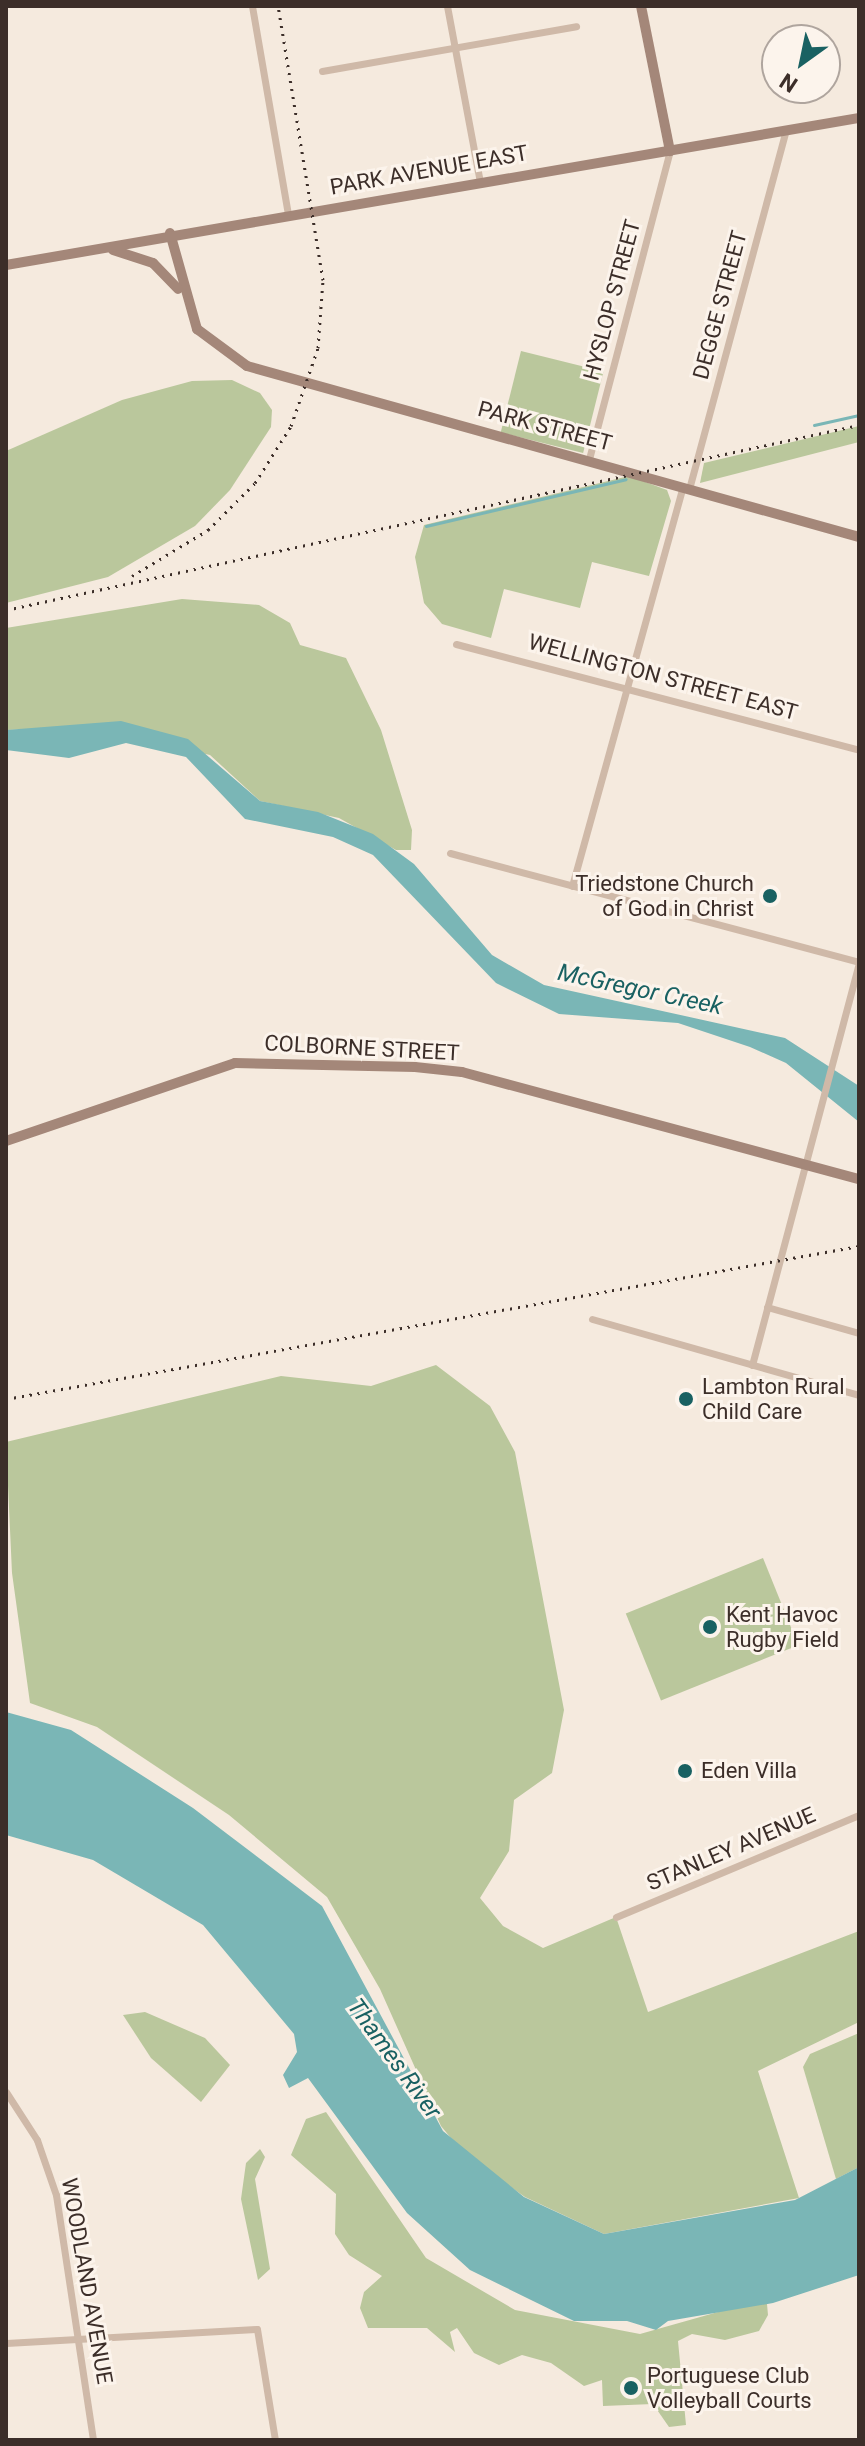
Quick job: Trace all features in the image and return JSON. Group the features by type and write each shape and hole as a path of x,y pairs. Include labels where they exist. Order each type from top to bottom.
{"street":[{"path":"252,6 288,214"},
{"path":"447,6 480,183"},
{"path":"641,6 670,151"},
{"path":"322,71 576,26"},
{"name":"PARK AVENUE EAST","path":"6,265 170,233 859,118"},
{"name":"DEGGE STREET","path":"572,886 625,685 686,488 786,130"},
{"name":"HYSLOP STREET","path":"589,459 670,151"},
{"path":"170,233 184,302"},
{"path":"77,252 119,249 142,257 168,275 184,302"},
{"name":"PARK STREET","path":"184,302 221,353 859,537"},
{"name":"WELLINGTON STREET EAST","path":"456,644 625,685 859,750"},
{"path":"450,853 859,962 808,1164 752,1365"},
{"name":"COLBORNE STREET","path":"6,1141 205,1068 348,1065 462,1072 859,1179"},
{"path":"767,1307 859,1333"},
{"path":"592,1319 859,1395"},
{"name":"STANLEY AVENUE","path":"616,1917 859,1815"},
{"name":"WOODLAND AVENUE","path":"6,2092 47,2162 81,2340 93,2440"},
{"path":"6,2343 257,2329 275,2440"}],"green space":[{"path":"521,351 603,372 583,453 501,433"},
{"path":"232,380 260,393 272,410 271,427 230,490 195,526 108,577 6,603 6,451 122,400 192,381"},
{"path":"859,426 859,442 700,483 704,463"},
{"path":"629,476 667,490 671,501 649,576 592,562 580,608 504,589 491,638 442,624 424,603 415,557 424,525"},
{"path":"182,599 259,605 290,623 300,645 346,658 381,730 412,830 411,850 396,850 339,818 260,801 210,755 84,727 6,730 6,628"},
{"path":"436,1365 490,1406 515,1452 564,1710 552,1773 514,1800 509,1851 480,1898 503,1926 543,1948 616,1917 648,2012 859,1931 859,2022 758,2071 799,2198 604,2234 525,2197 465,2155 441,2126 380,1989 327,1897 229,1815 97,1727 30,1703 12,1573 6,1442 281,1376 371,1386"},
{"name":"Kent Havoc Rugby Field","path":"763,1558 798,1645 661,1701 626,1613"},
{"path":"145,2012 205,2038 230,2065 201,2102 151,2058 123,2015"},
{"path":"859,2033 859,2167 836,2179 803,2067 810,2054"},
{"path":"326,2112 426,2258 515,2310 640,2334 757,2301 767,2304 768,2315 759,2331 725,2340 692,2334 678,2341 686,2425 669,2427 653,2404 603,2406 602,2380 584,2386 551,2363 522,2355 499,2365 474,2353 457,2328 450,2332 455,2352 427,2328 368,2328 360,2308 364,2292 382,2276 349,2255 335,2234 336,2194 291,2155 306,2119"},
{"path":"260,2149 265,2157 255,2179 270,2269 258,2280 241,2199 246,2163"}],"water":[{"name":"McGregor Creek","path":"121,721 188,739 260,801 318,812 373,834 414,864 492,955 544,985 785,1038 859,1086 859,1122 786,1063 750,1047 678,1023 559,1014 496,983 373,855 333,837 245,819 186,757 126,743 69,758 6,750 6,730"},
{"name":"Thames River","path":"6,1712 71,1730 193,1808 322,1906 443,2131 524,2197 604,2234 795,2200 859,2167 859,2275 773,2303 668,2321 656,2330 627,2321 574,2321 470,2270 407,2213 308,2078 289,2088 283,2075 297,2052 294,2034 203,1925 93,1860 6,1835"}],"waterway":[{"path":"814,425 859,415"},
{"path":"426,526 626,479"}],"railway":[{"path":"132,576 208,530 255,483 291,426 318,348 323,280 278,6"},
{"path":"6,610 859,425"},
{"path":"6,1399 859,1246"}],"place":[{"name":"Triedstone Church of God in Christ","path":"770,896"},
{"name":"Lambton Rural Child Care","path":"686,1399"},
{"name":"Kent Havoc Rugby Field","path":"710,1627"},
{"name":"Eden Villa","path":"685,1771"},
{"name":"Portuguese Club Volleyball Courts","path":"631,2388"}]}
